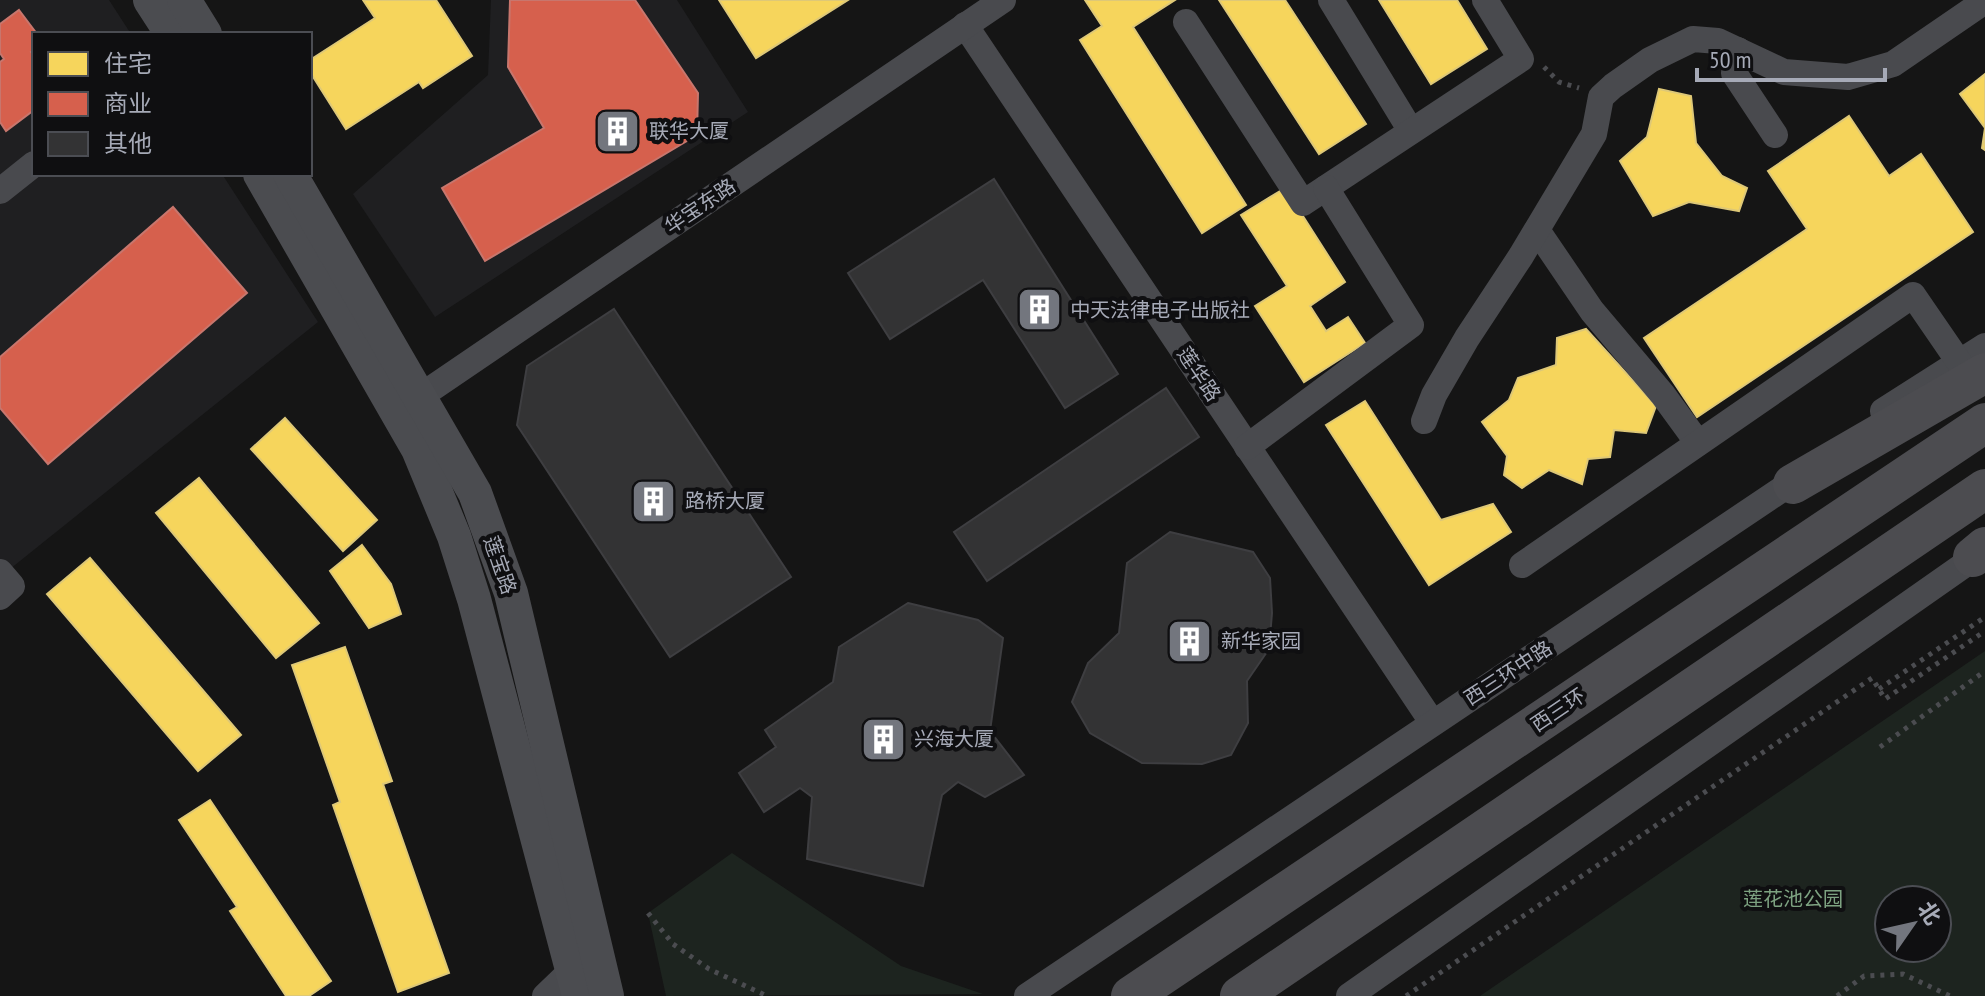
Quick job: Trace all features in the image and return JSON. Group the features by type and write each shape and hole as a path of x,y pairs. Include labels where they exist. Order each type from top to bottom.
{"highway":[{"path":"1793,484 1972,368"},
{"name":"西三环","path":"1131,996 1985,423"},
{"path":"1240,996 1985,489"}],"main road":[{"path":"150,0 171,32"},
{"path":"184,0 204,32"},
{"name":"莲宝路","path":"261,176 408,405 475,493 511,593 607,996"},
{"name":"莲宝路","path":"291,176 408,405 418,449 454,536 482,628 576,983"}],"street":[{"name":"华宝东路","path":"408,405 1003,0"},
{"path":"1331,0 1411,131"},
{"path":"1186,22 1303,203 1521,59 1485,0"},
{"path":"1424,421 1434,395 1467,338 1594,134 1601,97 1650,60 1693,39 1718,41 1784,72 1848,77 1893,64 1985,1"},
{"name":"莲华路","path":"965,25 1432,722"},
{"path":"1738,50 1734,73 1775,135"},
{"path":"0,191 32,166"},
{"path":"1247,447 1411,325 1326,188"},
{"path":"1537,230 1592,311 1663,395 1698,443"},
{"path":"1522,565 1913,295 1972,368 1985,346"},
{"name":"西三环中路","path":"1027,996 1432,722 1793,484"},
{"path":"1349,996 1981,551"},
{"path":"0,572 12,586 0,597"},
{"path":"545,996 576,983"}],"path":[{"path":"1521,59 1541,64 1559,82 1601,97"},
{"path":"1879,689 1985,617"},
{"path":"1406,996 1872,678 1885,699 1985,631"},
{"path":"1880,747 1985,671"},
{"path":"648,913 673,944 697,961 767,996"},
{"path":"1837,996 1864,976 1903,974 1950,996"}],"shaded area":[{"path":"0,0 109,0 130,32 32,32 32,176 223,176 318,322 0,577"},
{"path":"491,0 677,0 748,112 435,317 353,194 488,75"}],"green space":[{"name":"莲花池公园","path":"1985,651 1985,996 1480,996"},
{"path":"732,853 901,966 983,994 666,996 648,913"}],"building: 住宅":[{"path":"363,0 436,0 472,56 423,88 419,82 346,129 312,75 312,59 375,18"},
{"path":"719,0 848,0 756,58"},
{"path":"1085,0 1175,0 1133,27 1246,205 1202,233 1080,40 1102,26"},
{"path":"1219,0 1285,0 1366,124 1319,154"},
{"path":"1379,0 1457,0 1487,49 1431,84"},
{"path":"1985,74 1985,128 1960,94"},
{"path":"1659,89 1691,96 1696,143 1722,176 1747,188 1739,211 1689,202 1653,216 1620,161 1647,137"},
{"path":"1849,116 1889,176 1921,154 1973,232 1697,417 1644,338 1807,229 1768,171"},
{"path":"1285,188 1345,282 1310,306 1326,331 1348,317 1365,343 1304,382 1255,306 1287,286 1241,215"},
{"path":"1586,329 1656,406 1646,433 1614,430 1610,457 1588,459 1582,484 1549,470 1522,488 1504,475 1507,456 1482,422 1509,400 1518,378 1556,365 1557,338"},
{"path":"1365,401 1441,520 1493,504 1511,532 1429,585 1326,425"},
{"path":"285,418 377,520 343,551 251,449"},
{"path":"199,478 319,623 276,658 156,513"},
{"path":"362,545 391,584 401,614 369,628 330,571"},
{"path":"90,558 241,735 198,771 47,594"},
{"path":"345,647 392,781 383,784 449,973 398,992 333,805 340,802 292,665"},
{"path":"210,800 331,981 309,996 286,996 230,911 237,907 179,820"}],"building: 商业":[{"name":"联华大厦","path":"510,0 635,0 698,93 697,135 485,261 442,188 544,128 508,67"},
{"path":"19,10 36,32 32,32 31,52 32,112 6,131 0,122 0,62 4,59 0,53 0,24"},
{"path":"173,207 247,293 48,464 0,408 0,357"}],"building: 其他":[{"name":"中天法律电子出版社","path":"994,179 1118,374 1065,408 983,280 890,339 848,273"},
{"name":"路桥大厦","path":"614,309 791,577 670,657 517,425 527,366"},
{"path":"1166,388 1199,437 987,581 954,532"},
{"name":"新华家园","path":"1170,532 1253,552 1270,578 1272,613 1269,649 1247,681 1248,723 1231,755 1202,764 1142,763 1090,733 1072,702 1088,663 1119,633 1127,563"},
{"name":"兴海大厦","path":"908,603 978,620 1003,638 990,731 1024,775 985,797 958,782 942,795 923,886 807,859 812,797 800,788 764,812 739,773 776,747 765,730 833,682 839,647"}],"place":[{"name":"联华大厦","path":"618,131"},
{"name":"中天法律电子出版社","path":"1039,310"},
{"name":"路桥大厦","path":"654,501"},
{"name":"新华家园","path":"1190,641"},
{"name":"兴海大厦","path":"883,739"}]}
